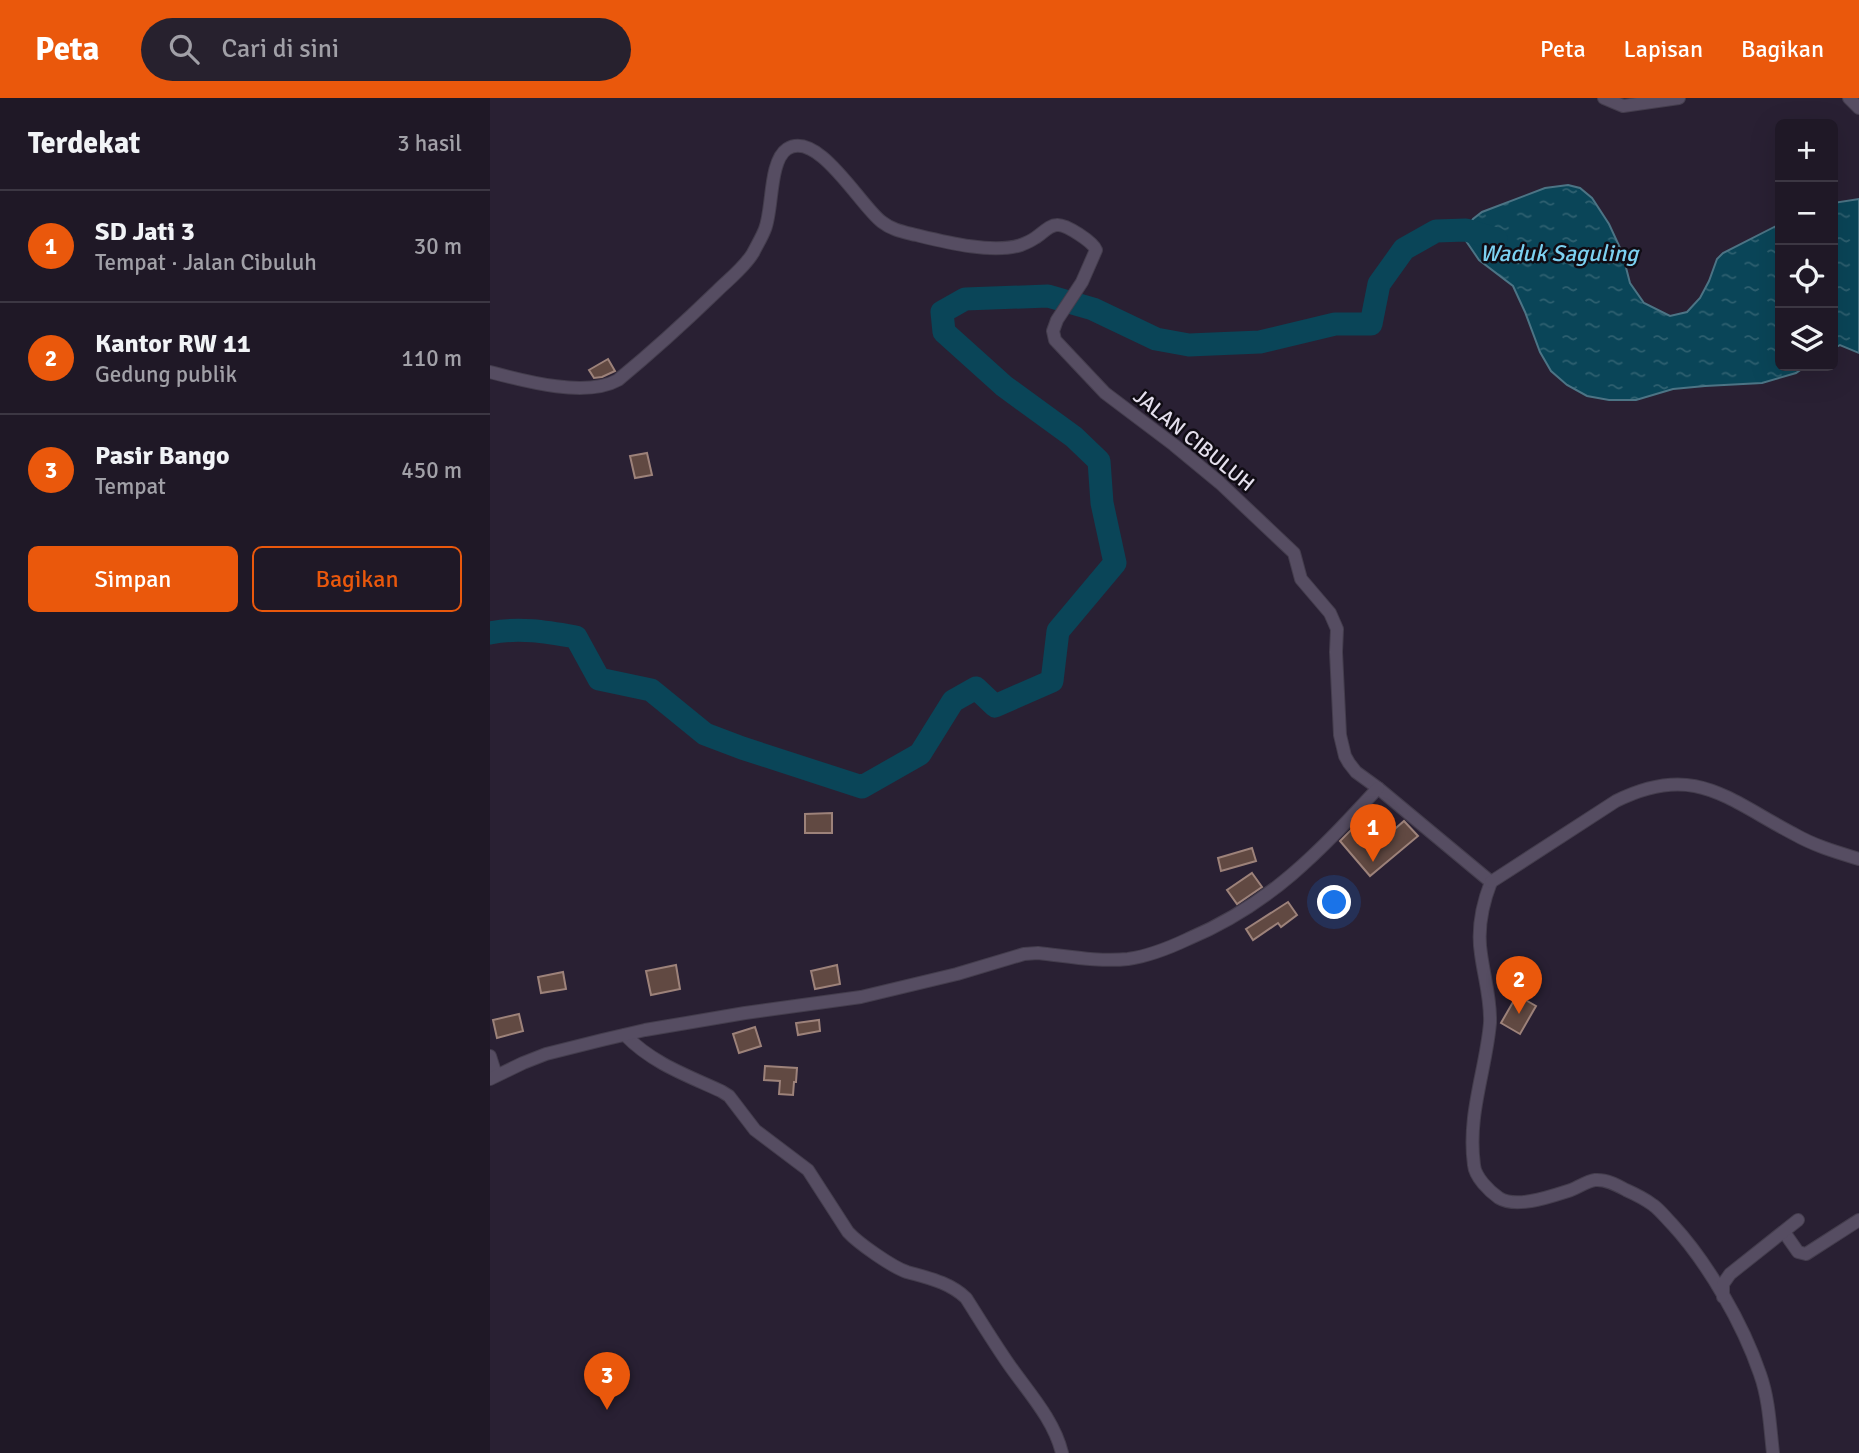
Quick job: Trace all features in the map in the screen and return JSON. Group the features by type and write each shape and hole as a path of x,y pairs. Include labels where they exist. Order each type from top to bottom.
{"street":[{"path":"1604,98 1623,106 1679,98"},
{"path":"1849,98 1859,108"},
{"name":"JALAN CIBULUH","path":"490,372 529,382 579,388 595,388 618,380 688,320 747,262 766,229 777,167 780,157 790,147 806,147 820,153 877,218 900,232 996,248 1020,245 1054,225 1061,225 1093,243 1096,248 1082,282 1057,320 1053,331 1055,340 1105,393 1220,483 1294,553 1301,579 1330,613 1337,629 1340,735 1345,756 1356,772 1491,882"},
{"path":"1773,1453 1760,1373 1734,1315 1699,1256 1655,1206 1614,1184 1594,1180 1544,1198 1508,1202 1493,1193 1476,1172 1473,1129 1475,1105 1490,1019 1489,996 1479,942 1480,920 1491,882 1616,801 1660,785 1704,787 1748,808 1794,835 1859,859"},
{"path":"490,1056 493,1077 546,1055 625,1035 745,1013 861,998 1031,953 1116,959 1142,956 1213,929 1271,893 1328,843 1378,788"},
{"path":"625,1035 654,1060 729,1096 755,1130 808,1170 856,1240 900,1269 933,1278 961,1293 1051,1425 1062,1453"},
{"path":"1723,1297 1723,1284 1730,1274 1798,1220"},
{"path":"1784,1232 1798,1252 1806,1254 1859,1220"}],"water":[{"name":"Waduk Saguling","path":"1568,185 1580,188 1592,198 1609,224 1622,252 1630,283 1644,303 1670,316 1687,312 1700,298 1717,259 1723,253 1775,227 1775,371 1799,371 1762,383 1673,389 1636,400 1609,400 1587,396 1567,385 1551,371 1540,352 1513,286 1479,260 1466,241 1466,230 1482,212 1545,188"},
{"path":"1859,199 1859,353 1838,346 1838,202"}],"building":[{"path":"608,359 615,371 594,378 589,370"},
{"path":"647,453 652,475 635,478 630,456"},
{"path":"832,813 832,833 805,833 805,814"},
{"path":"1404,821 1418,836 1370,876 1340,841 1355,826 1373,848"},
{"path":"1252,848 1256,861 1221,871 1218,858"},
{"path":"1252,873 1262,887 1237,904 1227,890"},
{"path":"1288,902 1297,915 1281,927 1278,923 1253,940 1246,929"},
{"path":"676,965 680,989 651,995 646,971"},
{"path":"837,965 840,984 815,989 811,971"},
{"path":"563,972 566,989 541,993 538,977"},
{"path":"1517,995 1536,1006 1520,1034 1501,1023"},
{"path":"519,1014 523,1031 497,1038 493,1020"},
{"path":"819,1020 820,1031 798,1035 796,1023"},
{"path":"755,1027 761,1046 739,1053 733,1034"},
{"path":"765,1066 797,1068 793,1095 779,1094 780,1081 764,1080"}],"waterway":[{"path":"490,633 522,630 576,637 599,679 651,690 705,734 862,787 920,754 953,701 976,688 995,706 1052,681 1058,631 1115,563 1102,503 1099,461 1074,437 1004,386 944,332 942,312 965,299 1048,296 1093,309 1156,339 1189,345 1260,342 1335,324 1371,324 1379,284 1404,249 1436,231 1466,230 1496,239"}],"place":[{"name":"SD Jati 3","path":"1373,862"},
{"name":"Kantor RW 11","path":"1519,1014"},
{"name":"Pasir Bango","path":"607,1410"}]}
